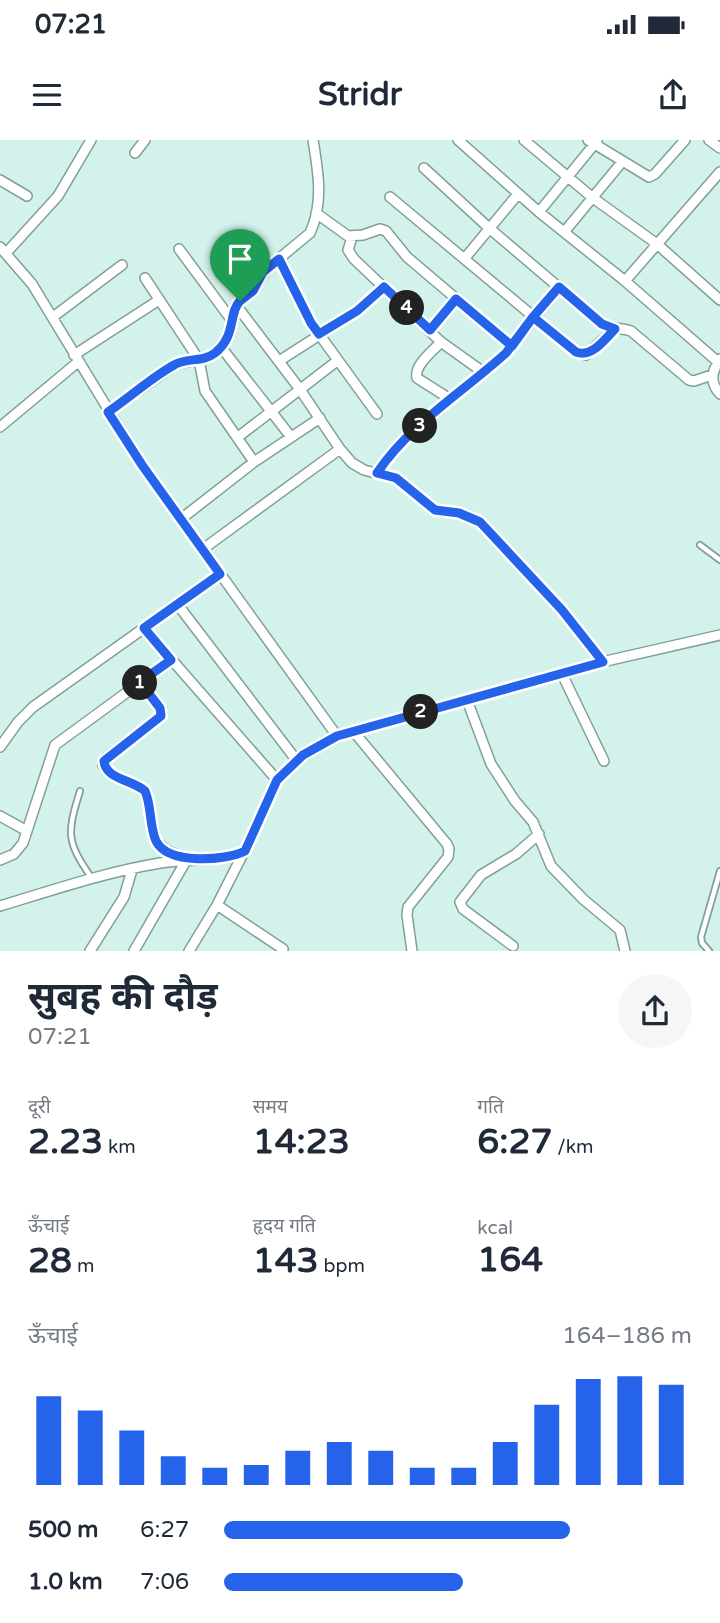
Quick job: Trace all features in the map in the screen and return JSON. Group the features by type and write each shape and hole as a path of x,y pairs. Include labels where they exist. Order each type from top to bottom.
{"street":[{"path":"91,140 58,196 3,249 53,317 142,465 337,736"},
{"path":"135,153 145,140"},
{"path":"108,412 176,363 206,359 220,347 230,334 236,305 253,291 263,272 310,233 316,213 320,174 313,140"},
{"path":"458,140 518,194 719,360 712,376 713,385 720,394"},
{"path":"524,140 593,198 657,244 720,300"},
{"path":"540,212 593,142 649,177 655,174 685,140"},
{"path":"709,140 720,149"},
{"path":"565,231 622,162"},
{"path":"424,168 489,228 602,324 631,331 689,380 694,382 712,376"},
{"path":"625,281 720,172"},
{"path":"0,180 27,196"},
{"path":"465,258 518,194"},
{"path":"390,197 576,352 582,355 590,353 615,329"},
{"path":"316,213 352,237 380,229 386,231 407,257 512,346"},
{"path":"352,237 350,255 441,342 483,372"},
{"path":"179,249 233,322"},
{"path":"279,259 311,323 377,414"},
{"path":"53,317 122,265"},
{"path":"145,278 199,360 202,385 254,462"},
{"path":"279,361 357,311 384,287"},
{"path":"377,473 397,447 512,346 559,287"},
{"path":"430,330 456,299"},
{"path":"0,427 76,358 159,300"},
{"path":"236,305 299,388 340,449 357,467 396,478 435,510 459,513 480,522 562,610 603,662"},
{"path":"441,342 417,369 415,375 450,399"},
{"path":"220,347 291,437"},
{"path":"238,437 337,360"},
{"path":"181,519 254,462 320,418"},
{"path":"203,549 340,449"},
{"path":"1,740 33,707 220,574"},
{"path":"178,605 297,761"},
{"path":"144,628 277,780"},
{"path":"194,949 245,851 277,780 297,761 337,736 603,662 720,635"},
{"path":"0,860 19,849 55,745 171,660"},
{"path":"562,674 604,761"},
{"path":"140,682 160,708 161,716 106,758 103,765 108,774 135,784 145,791 156,841 166,850 187,859"},
{"path":"467,700 491,764 539,834 551,866 583,899 620,930 625,951"},
{"path":"354,732 449,849 448,857 408,907 412,951"},
{"path":"0,816 27,831"},
{"path":"513,946 463,909 460,902 481,874 516,854 539,834"},
{"path":"0,906 92,878 162,862 224,857 245,851"},
{"path":"135,951 187,859"},
{"path":"90,951 124,897 132,870"},
{"path":"216,905 284,949"}],"lane":[{"path":"700,545 720,561"},
{"path":"80,791 71,819 71,844 92,878"},
{"path":"709,951 702,943 701,937 720,871"}],"route":[{"path":"240,301 234,311 230,334 214,354 206,359 176,363 108,412 142,465 220,574 144,628 171,660 140,682 160,708 161,716 106,758 103,765 108,774 135,784 145,791 156,841 166,850 187,859 224,857 245,851 277,780 303,755 337,736 603,662 562,610 491,531 469,516 435,510 396,478 377,473 397,447 506,353 512,346 533,317 582,355 590,353 615,329 602,324 559,287 533,317 512,346 456,299 430,330 384,287 357,311 319,334 279,259 263,272 248,297 240,301"}]}
